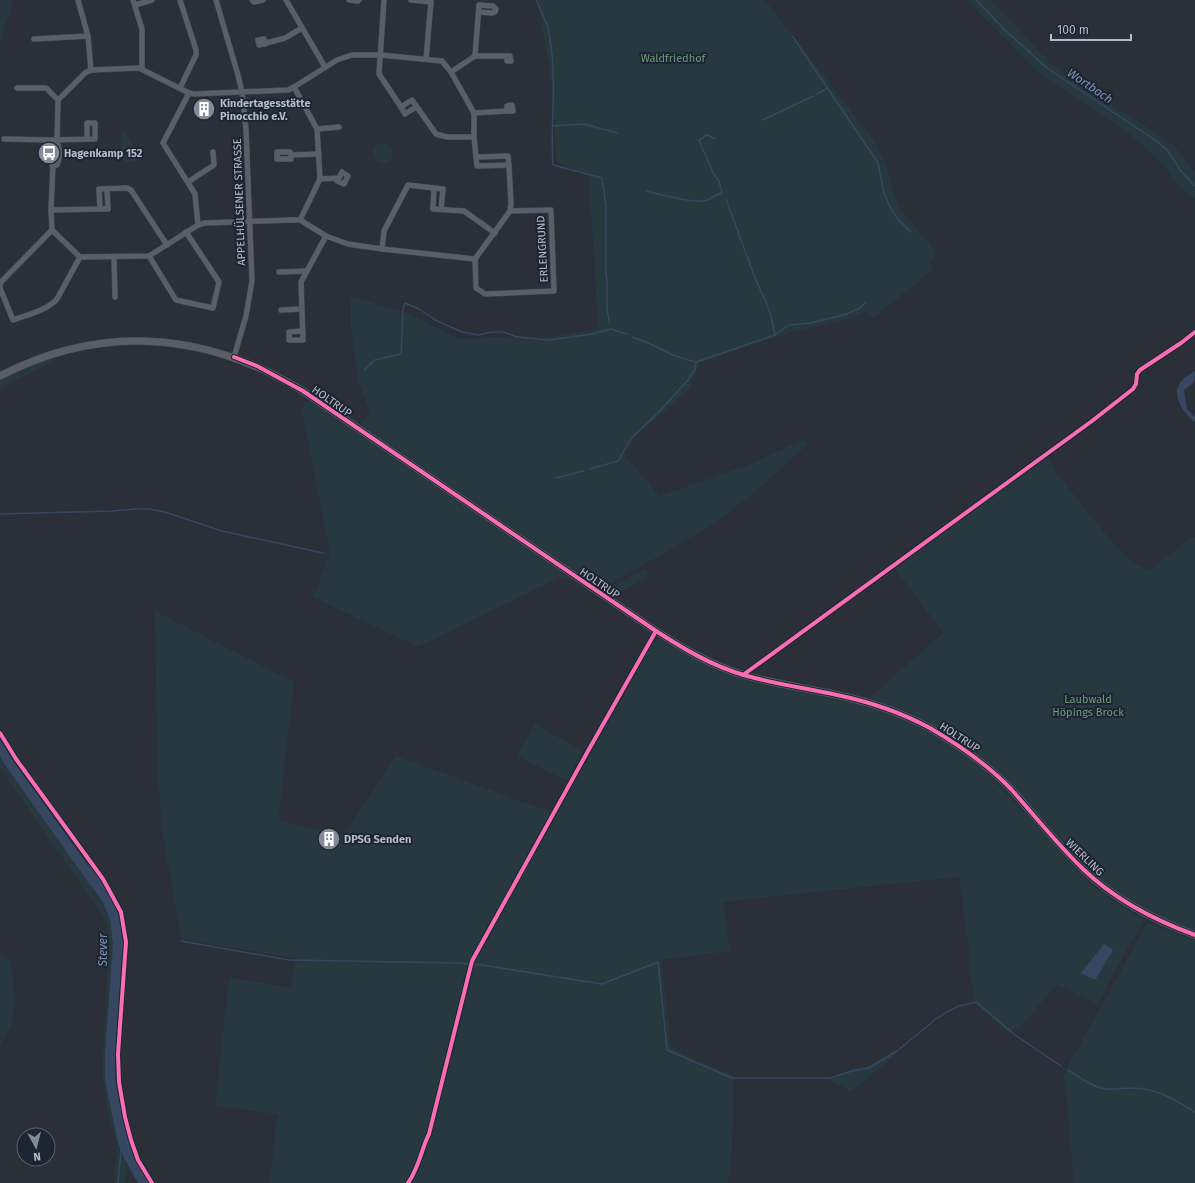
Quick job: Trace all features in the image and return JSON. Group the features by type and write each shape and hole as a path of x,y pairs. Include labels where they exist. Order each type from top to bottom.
{"main road":[{"name":"HOLTRUP","path":"0,376 49,354 88,345 111,342 146,341 175,343 234,357 256,366 303,392 656,631 688,651 743,675 846,697 901,713 957,744 983,764"},
{"name":"WIERLING","path":"983,764 1010,788 1059,844 1084,870 1102,885 1140,911 1166,924 1195,935"}],"street":[{"path":"78,0 88,36 91,70"},
{"path":"142,69 142,29 134,3 152,0"},
{"path":"180,0 196,50 196,55 180,88"},
{"name":"APPELHÜLSENER STRASSE","path":"216,0 242,92 246,129 252,259 251,292 246,316 234,357"},
{"path":"252,0 254,2 263,0"},
{"path":"286,0 325,67"},
{"path":"349,0 359,0"},
{"path":"384,0 379,74 405,114 416,107"},
{"path":"411,0 432,2 426,59"},
{"path":"475,56 479,12"},
{"path":"265,44 285,38 302,28"},
{"path":"34,39 88,36"},
{"path":"476,157 508,156 509,165 511,204 510,212 475,259 382,250 348,244 326,236 300,220 205,223 186,232 149,256 80,257 52,230 51,210 53,165 57,165 59,161 59,146 57,141 58,100 85,73 91,70 142,69 189,93 194,94 288,90 325,67 350,55 381,55 442,61 451,72 474,112 474,137 476,157 477,166 509,165"},
{"path":"451,72 475,56 507,56"},
{"path":"294,87 317,129 319,154 320,180 300,220"},
{"path":"18,88 46,88 58,100"},
{"path":"189,93 163,143 195,194 198,225"},
{"path":"401,107 412,100 436,134 447,137 474,137"},
{"path":"474,112 507,111"},
{"path":"317,129 339,127"},
{"path":"4,139 57,141 87,139"},
{"path":"188,182 214,165 214,152"},
{"path":"290,155 319,154"},
{"path":"320,180 339,178"},
{"path":"382,250 384,231 408,185 443,189 441,209"},
{"path":"100,209 99,189 127,188 131,190 167,245"},
{"path":"434,188 433,208 464,211 495,233"},
{"path":"51,210 108,209 107,189"},
{"name":"ERLENGRUND","path":"475,259 476,288 485,294 554,291 551,210 510,212"},
{"path":"52,230 1,282 0,287 13,320 53,304 80,257"},
{"path":"149,256 176,300 214,308 219,282 186,232"},
{"path":"302,331 301,282 326,236"},
{"path":"114,256 115,297"},
{"path":"279,272 307,270"},
{"path":"281,310 302,309"}],"green space":[{"path":"0,0 13,0 0,44"},
{"name":"Waldfriedhof","path":"536,0 765,0 873,139 886,165 894,193 901,210 937,253 930,263 934,269 873,318 867,311 846,320 795,331 700,363 689,390 634,438 625,455 659,496 749,465 802,440 809,443 758,490 725,515 665,552 601,588 360,424 370,411 359,384 351,330 351,296 412,315 460,339 498,337 533,340 598,329 589,177 557,162 551,79 539,6"},
{"path":"967,0 991,0 1050,63 1175,147 1195,171 1195,198 1183,189 1163,165 1131,135 1041,75"},
{"path":"124,131 140,157 139,161 125,162 122,160 121,132"},
{"path":"383,143 390,146 393,153 390,160 383,163 376,160 373,153 376,146"},
{"path":"52,357 53,362 0,389 0,380"},
{"path":"310,401 571,579 560,577 418,647 313,597 329,556 329,549 302,411 304,402"},
{"name":"Laubwald Höpings Brock","path":"1047,456 1055,471 1113,543 1128,558 1140,566 1150,570 1191,537 1195,537 1195,931 1150,913 1123,896 1097,876 1037,813 1013,785 986,759 932,724 903,709 868,699 943,633 894,567"},
{"path":"646,568 649,576 613,596 607,593 607,590"},
{"path":"155,611 294,682 279,814 280,822 345,834 396,756 551,812 508,893 512,894 655,639 659,639 679,651 724,673 759,684 838,699 864,706 898,717 926,731 955,748 980,767 1090,884 1143,921 1098,1004 1057,984 1018,1030 1015,1027 1009,1033 975,1003 969,970 970,960 959,877 723,902 730,951 661,960 671,1048 734,1076 732,1152 728,1183 270,1183 277,1114 215,1106 229,977 291,988 294,958 181,939 162,830 157,762"},
{"path":"535,724 583,751 567,781 517,756"},
{"path":"0,731 16,758 104,878 122,912 127,941 119,1054 120,1081 125,1115 132,1139 139,1159 153,1183 138,1183 128,1170 125,1183 114,1183 117,1144 108,1114 103,1080 103,1051 109,943 106,920 0,768 0,756 91,885 99,880 13,761 0,740"},
{"path":"1149,923 1195,941 1195,1183 1074,1183 1066,1092 1063,1075 1147,924"},
{"path":"0,955 11,959 14,1009 8,1033 0,1045"},
{"path":"894,1050 897,1054 851,1091 831,1081 831,1077 852,1069 868,1066"}],"water":[{"path":"1195,371 1193,383 1184,390 1187,409 1195,417 1195,422 1183,410 1177,394 1181,381"},
{"path":"0,740 13,761 99,881 91,886 5,765 0,756"},
{"path":"1104,944 1113,950 1095,980 1081,973"}],"waterway":[{"path":"536,0 548,28 553,61 553,165 602,178 606,206 607,304 610,323"},
{"name":"Wortbach","path":"976,0 1007,32 1047,68 1155,140 1167,150 1181,171 1195,186"},
{"path":"793,37 878,163 884,193 890,207 897,218 911,232"},
{"path":"817,94 828,88"},
{"path":"763,120 813,96"},
{"path":"552,126 584,124 617,133"},
{"path":"646,191 696,201 708,200 722,193 719,181 713,173 699,140 707,135 715,139"},
{"path":"726,199 755,278 766,302 775,335"},
{"path":"364,370 375,360 401,354 403,309 405,303 419,309 437,321 462,332 478,335 492,332 503,332 517,337 549,340 592,334 611,329 627,334"},
{"path":"590,469 618,461 631,438 658,413 688,380 695,369 696,362 775,335 789,325 811,323 847,314 860,308 865,303"},
{"path":"633,337 673,355 696,362"},
{"path":"556,478 583,471"},
{"path":"0,514 149,509 165,512 222,531 323,553"},
{"name":"Stever","path":"88,871 108,901 115,919 118,944 110,1053 110,1080 123,1142 144,1183"},
{"path":"181,941 289,960 460,963 482,965 602,984 658,962 667,1050 732,1078 830,1078 852,1071 869,1068 897,1051 936,1019 947,1012 959,1006 976,1002 1015,1035 1061,1066"},
{"path":"1068,1070 1088,1083 1104,1089 1132,1088 1157,1092 1173,1099 1195,1112"},
{"path":"118,1183 123,1142"}],"cycle path":[{"path":"743,675 1092,421 1133,389 1136,384 1137,374 1140,370 1195,332"},
{"path":"234,357 257,366 303,391 656,631 698,656 721,667 755,678 825,692 873,704 908,717 941,734 962,748 1002,780 1064,850 1095,880 1122,900 1150,916 1195,935"},
{"path":"408,1183 415,1171 429,1134 472,961 656,631"},
{"path":"0,733 16,759 103,879 121,912 126,942 118,1054 119,1082 125,1117 131,1140 138,1160 152,1183"}],"place":[{"name":"Kindertagesstätte Pinocchio e.V.","path":"204,109"},
{"name":"Hagenkamp 152","path":"49,153"},
{"name":"DPSG Senden","path":"329,839"}]}
